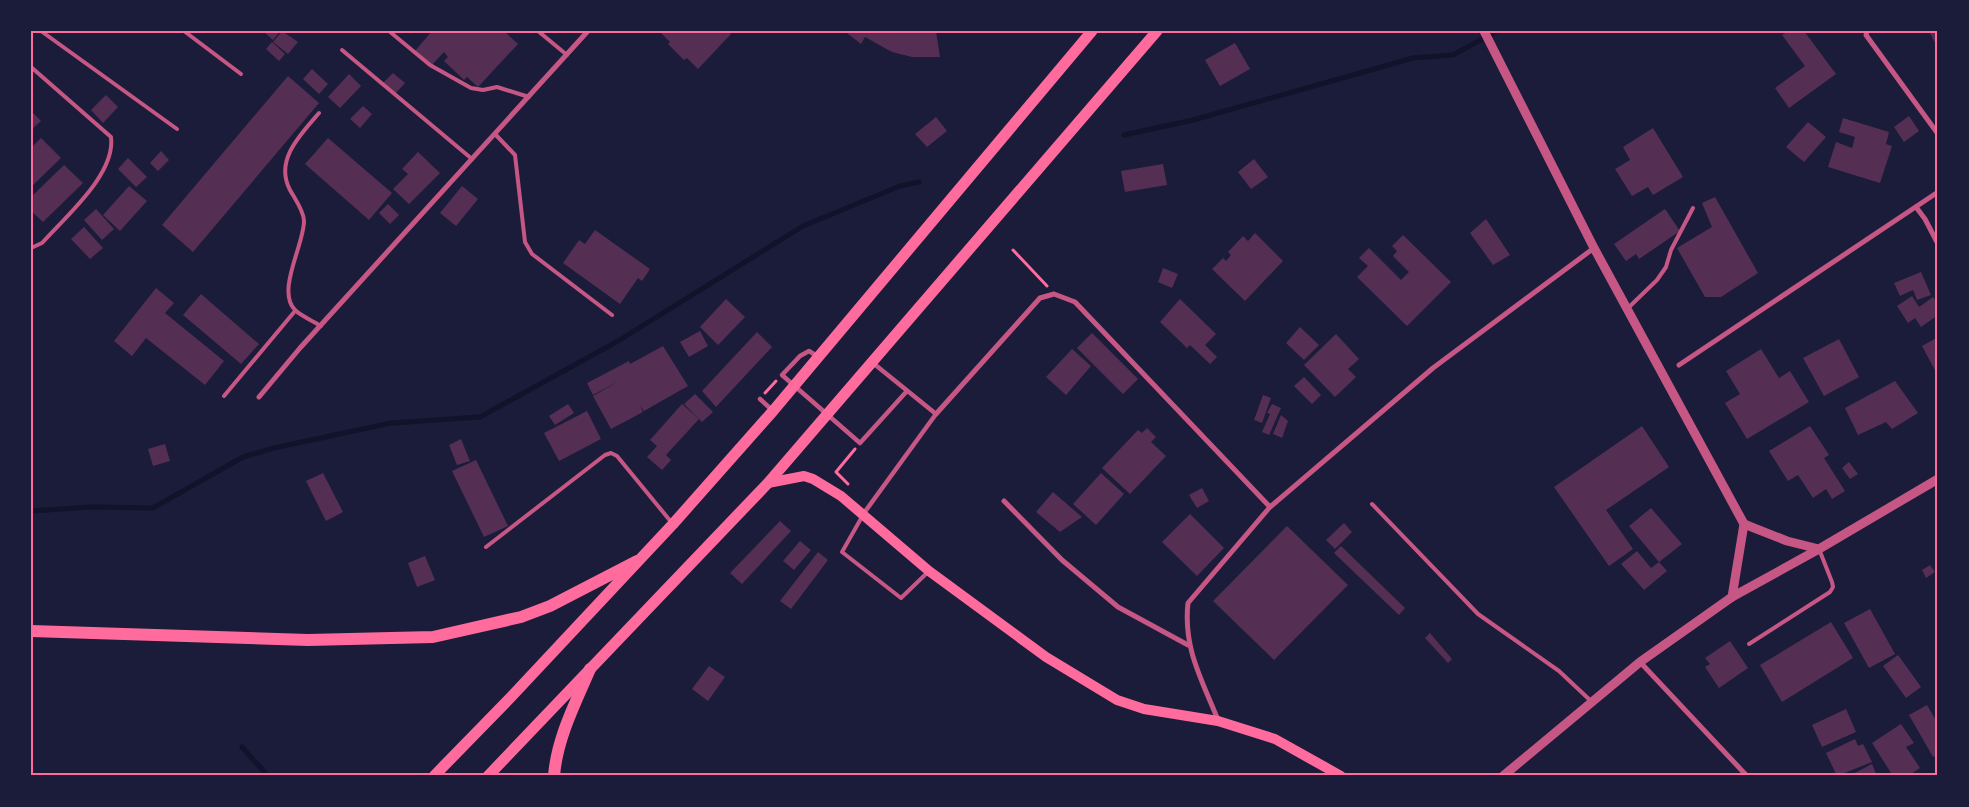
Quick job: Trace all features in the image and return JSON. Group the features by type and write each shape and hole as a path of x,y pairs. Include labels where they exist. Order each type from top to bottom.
{"highway":[{"path":"434,776 512,697 673,524 820,358 1082,36 1092,31"},
{"path":"488,776 768,483 1156,31"},
{"path":"31,631 298,640 433,637 521,617 550,606 637,561"},
{"path":"554,776 564,730 590,669"}],"main road":[{"path":"768,483 797,477 812,479 864,513 929,571 1046,657 1117,700 1144,709 1218,721 1275,739 1341,776"}],"street":[{"path":"259,397 588,31"},
{"path":"1867,31 1866,35 1938,134"},
{"path":"1484,32 1594,248 1744,524 1732,596"},
{"path":"1679,365 1938,192"},
{"path":"1916,207 1925,218 1938,244"},
{"path":"1218,721 1188,645 1186,622 1188,603 1270,507 1433,368 1594,248"},
{"path":"864,513 936,414 1040,298 1054,294 1075,302 1270,507"},
{"path":"820,358 809,351 800,356 782,375 860,443 907,390"},
{"path":"872,362 936,414"},
{"path":"760,399 773,411"},
{"path":"1503,776 1640,662 1732,596 1819,549 1938,479"},
{"path":"1004,501 1062,560 1118,607 1188,645"},
{"path":"1744,524 1787,541 1819,549"},
{"path":"1640,662 1747,776"}],"lane":[{"path":"42,31 177,129"},
{"path":"184,31 241,74"},
{"path":"389,31 430,65 470,88 483,90 498,87 528,97"},
{"path":"538,31 567,54"},
{"path":"342,50 472,159"},
{"path":"31,67 111,137 112,146 103,171 93,186 42,243 31,248"},
{"path":"319,113 293,144 287,158 288,185 304,218 288,289 288,302 295,311 321,326"},
{"path":"495,134 514,155 525,242 532,254 612,315"},
{"path":"1627,309 1657,280 1666,267 1671,250 1693,208"},
{"path":"224,396 295,311"},
{"path":"486,547 605,455 611,454 617,456 673,524"},
{"path":"1372,504 1478,614 1559,671 1592,702"},
{"path":"864,513 842,552 901,598 929,571"},
{"path":"1749,644 1830,592 1833,587 1832,582 1819,549"}],"path":[{"path":"1013,250 1054,294"},
{"path":"760,399 782,375"},
{"path":"849,485 836,472 860,443"}],"building":[{"path":"263,31 280,31 273,40"},
{"path":"282,31 298,42 288,54 273,42"},
{"path":"432,31 504,31 518,44 478,87 467,77 464,80 444,61 448,57 444,52 431,66 415,51"},
{"path":"659,31 728,31 731,34 698,69 687,58 684,60 668,44 670,42"},
{"path":"848,31 936,31 940,57 912,57 892,52 865,37 861,44 847,33"},
{"path":"1788,31 1804,31 1836,74 1789,108 1775,88 1805,66 1782,35"},
{"path":"1929,31 1938,31 1938,42 1935,43"},
{"path":"272,42 285,54 279,61 266,49"},
{"path":"1235,43 1250,69 1220,86 1205,60"},
{"path":"312,69 328,84 319,94 303,79"},
{"path":"393,73 405,83 394,95 382,84"},
{"path":"349,74 361,86 340,108 328,97"},
{"path":"288,76 319,103 193,252 162,225"},
{"path":"106,95 118,107 103,123 91,110"},
{"path":"363,106 372,114 360,128 350,119"},
{"path":"31,111 41,121 31,130"},
{"path":"1909,116 1919,131 1904,142 1894,127"},
{"path":"936,117 947,131 927,147 915,134"},
{"path":"1843,118 1889,132 1886,144 1892,146 1880,183 1828,167 1836,142 1852,148 1855,137 1839,132"},
{"path":"1808,122 1826,137 1804,162 1786,147"},
{"path":"1653,128 1683,177 1653,195 1648,187 1632,196 1615,169 1630,160 1623,147"},
{"path":"41,138 61,158 31,187 31,148"},
{"path":"328,138 392,193 369,220 305,164"},
{"path":"161,151 169,160 158,171 150,163"},
{"path":"418,152 440,173 409,204 393,189 408,174 402,169"},
{"path":"128,158 147,177 136,187 118,169"},
{"path":"1254,159 1268,177 1251,189 1238,172"},
{"path":"1163,164 1167,185 1125,192 1121,171"},
{"path":"64,165 83,183 43,222 31,211 31,197"},
{"path":"129,186 147,201 120,231 103,215"},
{"path":"462,186 478,199 456,226 440,213"},
{"path":"1715,197 1758,273 1721,297 1705,297 1677,248 1712,227 1702,203"},
{"path":"388,204 399,215 390,224 379,213"},
{"path":"96,209 114,229 102,240 84,220"},
{"path":"1665,209 1680,231 1639,259 1636,254 1626,261 1614,244"},
{"path":"1486,219 1510,255 1493,265 1470,233"},
{"path":"84,227 103,248 90,259 71,239"},
{"path":"595,230 650,269 642,281 638,278 620,304 563,263 579,240 585,244"},
{"path":"1255,233 1283,261 1245,301 1212,269 1223,258 1226,261 1231,255 1228,252 1243,236 1248,241"},
{"path":"1403,235 1451,282 1407,326 1357,277 1368,266 1359,258 1369,248 1401,280 1409,272 1393,256 1397,251 1392,246"},
{"path":"1163,268 1178,274 1172,288 1158,282"},
{"path":"1921,272 1931,295 1917,300 1913,290 1900,296 1894,283"},
{"path":"156,288 174,303 165,313 224,361 205,385 146,338 132,356 114,341"},
{"path":"201,294 259,344 241,364 183,315"},
{"path":"1912,296 1919,307 1933,297 1938,303 1938,315 1921,327 1915,318 1908,323 1897,306"},
{"path":"726,299 745,317 718,345 700,327"},
{"path":"1180,299 1216,334 1205,345 1217,357 1210,364 1190,345 1187,348 1160,322"},
{"path":"1300,327 1319,345 1304,360 1286,343"},
{"path":"700,331 708,346 689,357 680,342"},
{"path":"757,332 772,347 716,407 702,391"},
{"path":"1092,333 1138,379 1123,394 1077,348"},
{"path":"1336,334 1359,359 1348,369 1356,377 1335,397 1304,365"},
{"path":"1938,337 1938,376 1922,346"},
{"path":"1839,339 1859,377 1824,396 1803,358"},
{"path":"663,346 688,386 644,411 640,406 643,412 611,429 593,396 619,381 593,395 587,383 629,361 630,364"},
{"path":"1072,349 1091,366 1066,395 1046,377"},
{"path":"1761,349 1779,378 1790,371 1809,402 1747,439 1725,403 1740,394 1726,371"},
{"path":"1304,377 1321,395 1312,404 1294,386"},
{"path":"1895,381 1918,413 1892,429 1886,422 1858,435 1845,408"},
{"path":"695,394 713,412 702,422 684,404"},
{"path":"1263,395 1271,398 1262,423 1254,420"},
{"path":"568,404 574,413 555,425 549,416"},
{"path":"682,404 699,419 666,455 671,460 662,470 647,457 657,446 650,440"},
{"path":"1272,404 1281,408 1269,435 1262,432 1270,414 1267,413"},
{"path":"587,411 601,439 559,461 544,433"},
{"path":"1281,415 1288,421 1282,438 1273,434"},
{"path":"1642,426 1669,467 1606,510 1633,549 1609,566 1554,487"},
{"path":"1810,426 1829,455 1824,458 1845,491 1832,499 1826,489 1813,498 1798,475 1788,481 1769,451"},
{"path":"1147,428 1156,437 1151,442 1166,456 1130,494 1102,468 1138,430 1142,433"},
{"path":"461,439 470,461 457,465 449,445"},
{"path":"165,444 170,461 153,466 148,449"},
{"path":"476,460 508,526 484,537 452,471"},
{"path":"1849,462 1858,474 1850,479 1842,468"},
{"path":"323,473 343,512 326,521 306,481"},
{"path":"1101,473 1124,494 1096,525 1073,504"},
{"path":"1202,488 1209,501 1197,508 1189,495"},
{"path":"1053,492 1082,517 1060,532 1036,512"},
{"path":"1651,508 1682,544 1659,562 1629,526"},
{"path":"1190,514 1224,548 1197,576 1162,542"},
{"path":"780,521 791,531 742,584 730,573"},
{"path":"1344,523 1352,532 1335,549 1326,540"},
{"path":"1287,526 1348,585 1274,660 1213,601"},
{"path":"800,541 811,550 794,570 783,561"},
{"path":"1341,546 1405,608 1399,615 1334,553"},
{"path":"1637,551 1651,568 1659,562 1667,571 1644,590 1621,564"},
{"path":"818,552 828,560 791,609 780,601"},
{"path":"425,556 435,580 417,587 408,563"},
{"path":"1930,565 1935,572 1926,578 1922,570"},
{"path":"1870,609 1895,654 1869,668 1844,623"},
{"path":"1831,622 1853,658 1782,702 1760,665"},
{"path":"1430,633 1452,659 1448,663 1425,638"},
{"path":"1730,641 1748,668 1719,688 1705,667 1710,664 1705,658"},
{"path":"1898,655 1921,687 1906,698 1883,666"},
{"path":"709,666 725,677 708,701 692,689"},
{"path":"1927,705 1938,724 1938,755 1933,757 1909,715"},
{"path":"1846,709 1856,732 1822,747 1812,725"},
{"path":"1901,724 1914,743 1906,747 1920,768 1908,776 1893,776 1872,743"},
{"path":"1855,739 1858,746 1863,744 1872,762 1837,776 1826,753"},
{"path":"1872,764 1877,776 1849,776"}],"waterway":[{"path":"1124,135 1193,120 1413,58 1453,55 1497,31"},
{"path":"31,511 91,507 153,508 243,457 274,448 391,423 480,417 618,341 803,226 900,186 919,182"},
{"path":"242,747 268,776"}]}
